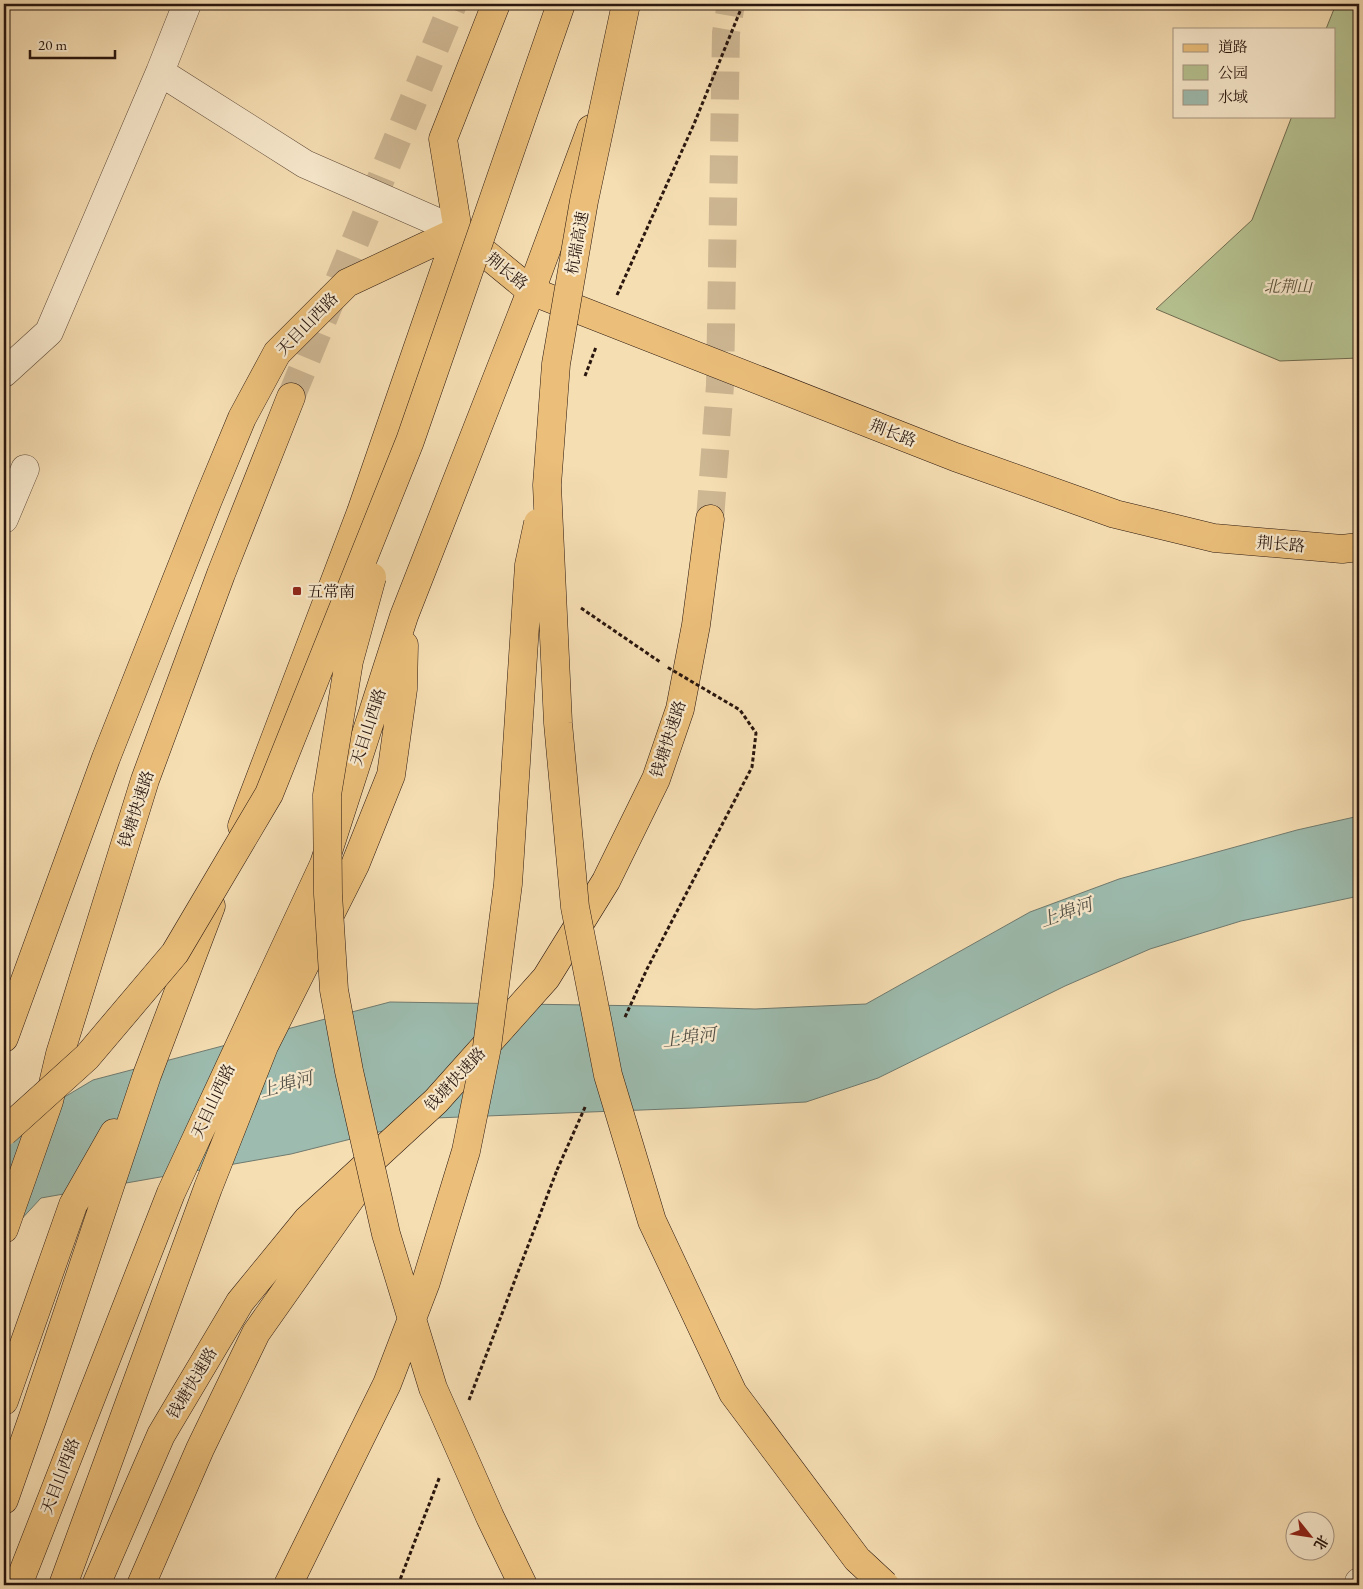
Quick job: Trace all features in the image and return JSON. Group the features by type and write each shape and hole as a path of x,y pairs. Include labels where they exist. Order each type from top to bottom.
{"main road":[{"path":"4,1500 147,1075 361,512 458,231 443,139 496,4"},
{"path":"4,1132 86,1057 175,953 269,794 410,441 561,4"},
{"name":"杭瑞高速","path":"547,485 556,364 584,201 626,4"},
{"name":"天目山西路","path":"18,1585 171,1193 324,864 404,616 531,291 639,4"},
{"name":"荆长路","path":"458,231 531,291 956,457 1116,514 1214,538 1342,549 1359,547"},
{"name":"天目山西路","path":"4,1038 106,758 208,500 242,418 277,353 347,283 458,231"},
{"name":"钱塘快速路","path":"4,1229 49,1101 60,1054 144,780 221,574 291,397"},
{"path":"410,441 349,661 327,794 328,894 334,990 349,1071 386,1234 433,1388 490,1518 523,1585"},
{"path":"288,1585 387,1384 426,1282 466,1151 487,1047 506,894 529,565 547,485"},
{"path":"547,485 558,723 574,907 608,1075 652,1221 733,1393 857,1559 885,1585"},
{"name":"钱塘快速路","path":"96,1585 161,1435 240,1302 307,1220 436,1101 546,978 606,881 656,779 680,708 696,625 710,520"},
{"name":"天目山西路","path":"63,1585 208,1188 264,1046 355,865 391,775 403,689 404,616"},
{"path":"4,1400 74,1205 147,1075"},
{"path":"141,1585 200,1449 256,1334 386,1148"}],"street":[{"path":"4,373 49,332 187,4"},
{"path":"160,72 306,164 458,231"},
{"path":"4,519 25,469"}],"path":[{"path":"606,320 694,124 743,4"},
{"path":"623,1021 647,969 752,767 756,733 740,710 667,667"},
{"path":"466,1408 557,1170 588,1100"},
{"path":"398,1585 441,1473"}],"green space":[{"name":"北荆山","path":"1336,4 1359,4 1359,358 1280,361 1156,309 1252,220 1291,118 1336,118 1336,28 1326,28"}],"water":[{"name":"上埠河","path":"1359,816 1359,896 1241,921 1150,949 1065,986 878,1078 806,1102 435,1118 291,1154 41,1198 4,1238 4,1133 93,1080 390,1002 755,1009 866,1004 1030,912 1119,879 1297,830"}],"tunnel":[{"path":"291,397 453,4"},
{"path":"710,519 720,385 726,33 731,4"}],"place":[{"name":"五常南","path":"297,591"}]}
